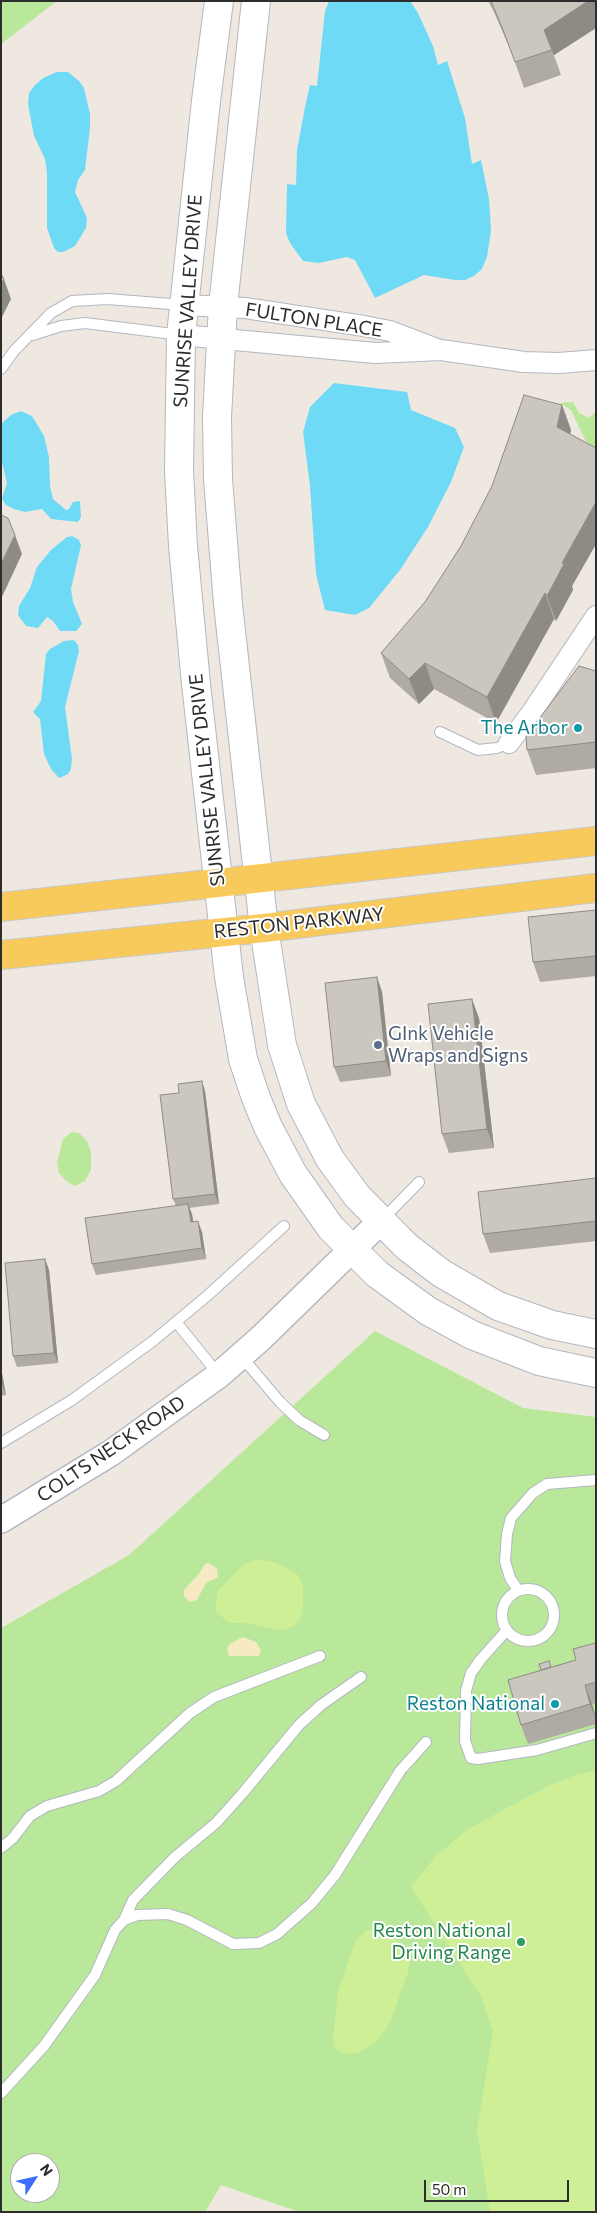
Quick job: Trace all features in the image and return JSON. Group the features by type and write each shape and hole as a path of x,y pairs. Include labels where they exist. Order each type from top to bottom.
{"main road":[{"name":"SUNRISE VALLEY DRIVE","path":"219,1 206,101 181,334 179,436 182,538 196,684 224,932 240,1046 256,1098 292,1174 330,1228 377,1274 408,1298 472,1336 533,1359 596,1373"},
{"name":"SUNRISE VALLEY DRIVE","path":"256,1 223,306 217,417 220,514 264,928 279,1031 288,1068 301,1104 330,1159 352,1190 380,1222 406,1246 428,1263 487,1301 552,1325 596,1334"},
{"path":"1,907 596,841"},
{"name":"RESTON PARKWAY","path":"1,955 264,928 596,888"}],"street":[{"name":"FULTON PLACE","path":"184,305 223,306 390,331 416,339 441,350"},
{"name":"FULTON PLACE","path":"181,334 375,353 441,350 524,362 559,363 596,360"},
{"path":"509,743 596,616"},
{"name":"COLTS NECK ROAD","path":"1,1520 111,1453 219,1374 241,1356 380,1222"}],"lane":[{"path":"1,369 14,351 57,308 72,301 108,299 184,305"},
{"path":"30,336 61,326 85,323 181,334"},
{"path":"440,732 478,750 497,748 509,743"},
{"path":"380,1222 419,1182"},
{"path":"1,1443 72,1400 176,1322 284,1226"},
{"path":"176,1322 219,1374"},
{"path":"241,1356 280,1402 300,1420 324,1436"},
{"path":"518,1590 510,1578 504,1561 506,1534 511,1518 532,1493 547,1484 596,1480"},
{"path":"533,1588 548,1597 554,1610 553,1622 545,1635 534,1640 517,1638 507,1630 503,1622 502,1608 507,1598 518,1590 533,1588"},
{"path":"507,1630 471,1673 466,1691 465,1741 472,1758 478,1759 537,1750 596,1733"},
{"path":"1,1848 13,1838 30,1816 47,1806 99,1791 116,1781 190,1713 214,1697 320,1656"},
{"path":"1,2093 44,2046 96,1974 115,1930 124,1920 133,1900 175,1857 216,1823 299,1725 321,1704 361,1677"},
{"path":"124,1920 137,1915 152,1913 168,1914 187,1920 233,1944 259,1943 277,1934 312,1903 335,1874 400,1770 426,1742"}],"green space":[{"path":"1,1 57,1 1,44"},
{"path":"573,402 579,413 589,418 596,412 596,448 588,446 571,410 560,403"},
{"path":"72,1132 79,1133 87,1141 91,1152 91,1170 85,1181 75,1186 66,1181 59,1173 57,1162 63,1139"},
{"path":"375,1331 523,1408 596,1417 596,2212 299,2212 221,2185 205,2212 1,2212 1,1628 129,1555"},
{"path":"257,1559 276,1563 299,1576 303,1588 303,1607 300,1619 292,1627 281,1630 245,1623 229,1623 216,1611 217,1592 244,1564"},
{"name":"Reston National Driving Range","path":"596,1770 596,2212 490,2212 477,2130 493,2032 482,1998 411,1887 435,1857 468,1829 552,1784"},
{"path":"378,1928 389,1933 406,1950 410,1960 408,1972 390,2023 377,2041 360,2052 348,2054 340,2052 335,2048 333,2040 338,1991 355,1942 365,1931"}],"sand":[{"path":"208,1563 217,1568 218,1577 206,1583 197,1600 190,1602 184,1596 184,1590 205,1564"},
{"path":"243,1637 256,1642 261,1650 259,1656 229,1656 227,1648 231,1643"}],"water":[{"path":"329,1 410,1 418,13 433,46 438,65 447,61 465,118 472,164 481,160 489,199 491,231 487,257 482,269 474,276 465,280 455,280 424,275 375,298 355,260 347,257 319,263 303,261 290,243 286,233 287,184 296,185 297,150 310,85 317,86 325,11"},
{"path":"57,72 68,72 79,81 84,88 90,114 85,170 78,180 75,192 87,218 86,228 75,246 63,252 58,252 54,248 47,228 47,172 45,159 34,136 28,104 29,93 35,85 43,78"},
{"path":"334,383 407,392 411,410 455,428 464,447 451,482 428,527 400,570 369,608 355,615 325,610 316,574 310,486 303,432 310,407"},
{"path":"21,411 32,416 44,436 49,457 50,486 53,499 66,510 69,509 73,502 80,501 81,517 78,522 51,519 42,509 25,512 14,509 6,505 2,499 7,483 1,458 1,424 11,415"},
{"path":"72,536 79,540 81,545 71,589 73,602 82,624 76,631 60,631 53,621 47,617 38,628 26,626 18,615 19,606 30,588 37,567 51,550 67,537"},
{"path":"74,640 78,645 79,651 65,707 72,759 71,769 68,774 59,778 51,769 44,754 40,719 33,712 41,701 46,654 50,649 64,641"}],"building":[{"path":"491,1 588,1 544,30 552,50 515,62"},
{"path":"524,395 562,405 557,427 596,448 596,502 562,563 564,564 547,596 545,593 487,697 425,663 409,679 381,653 425,602 461,546 492,486"},
{"path":"1,515 8,518 15,535 1,564"},
{"path":"579,666 596,671 596,742 527,750 526,736"},
{"path":"596,910 596,956 533,962 528,917"},
{"path":"377,977 386,1061 334,1067 325,983"},
{"path":"472,999 487,1129 442,1134 428,1004"},
{"path":"202,1081 215,1194 173,1199 160,1095 179,1093 178,1084"},
{"path":"596,1178 596,1221 483,1234 478,1192"},
{"path":"188,1204 191,1222 198,1221 202,1248 92,1264 85,1218"},
{"path":"45,1259 54,1353 13,1356 5,1263"},
{"path":"596,1643 596,1682 585,1685 590,1704 521,1725 508,1680 576,1660 573,1649"},
{"path":"549,1661 551,1667 541,1670 539,1664"}],"place":[{"name":"The Arbor","path":"578,728"},
{"name":"GInk Vehicle Wraps and Signs","path":"378,1045"},
{"name":"Reston National","path":"555,1704"},
{"name":"Reston National Driving Range","path":"521,1942"}]}
